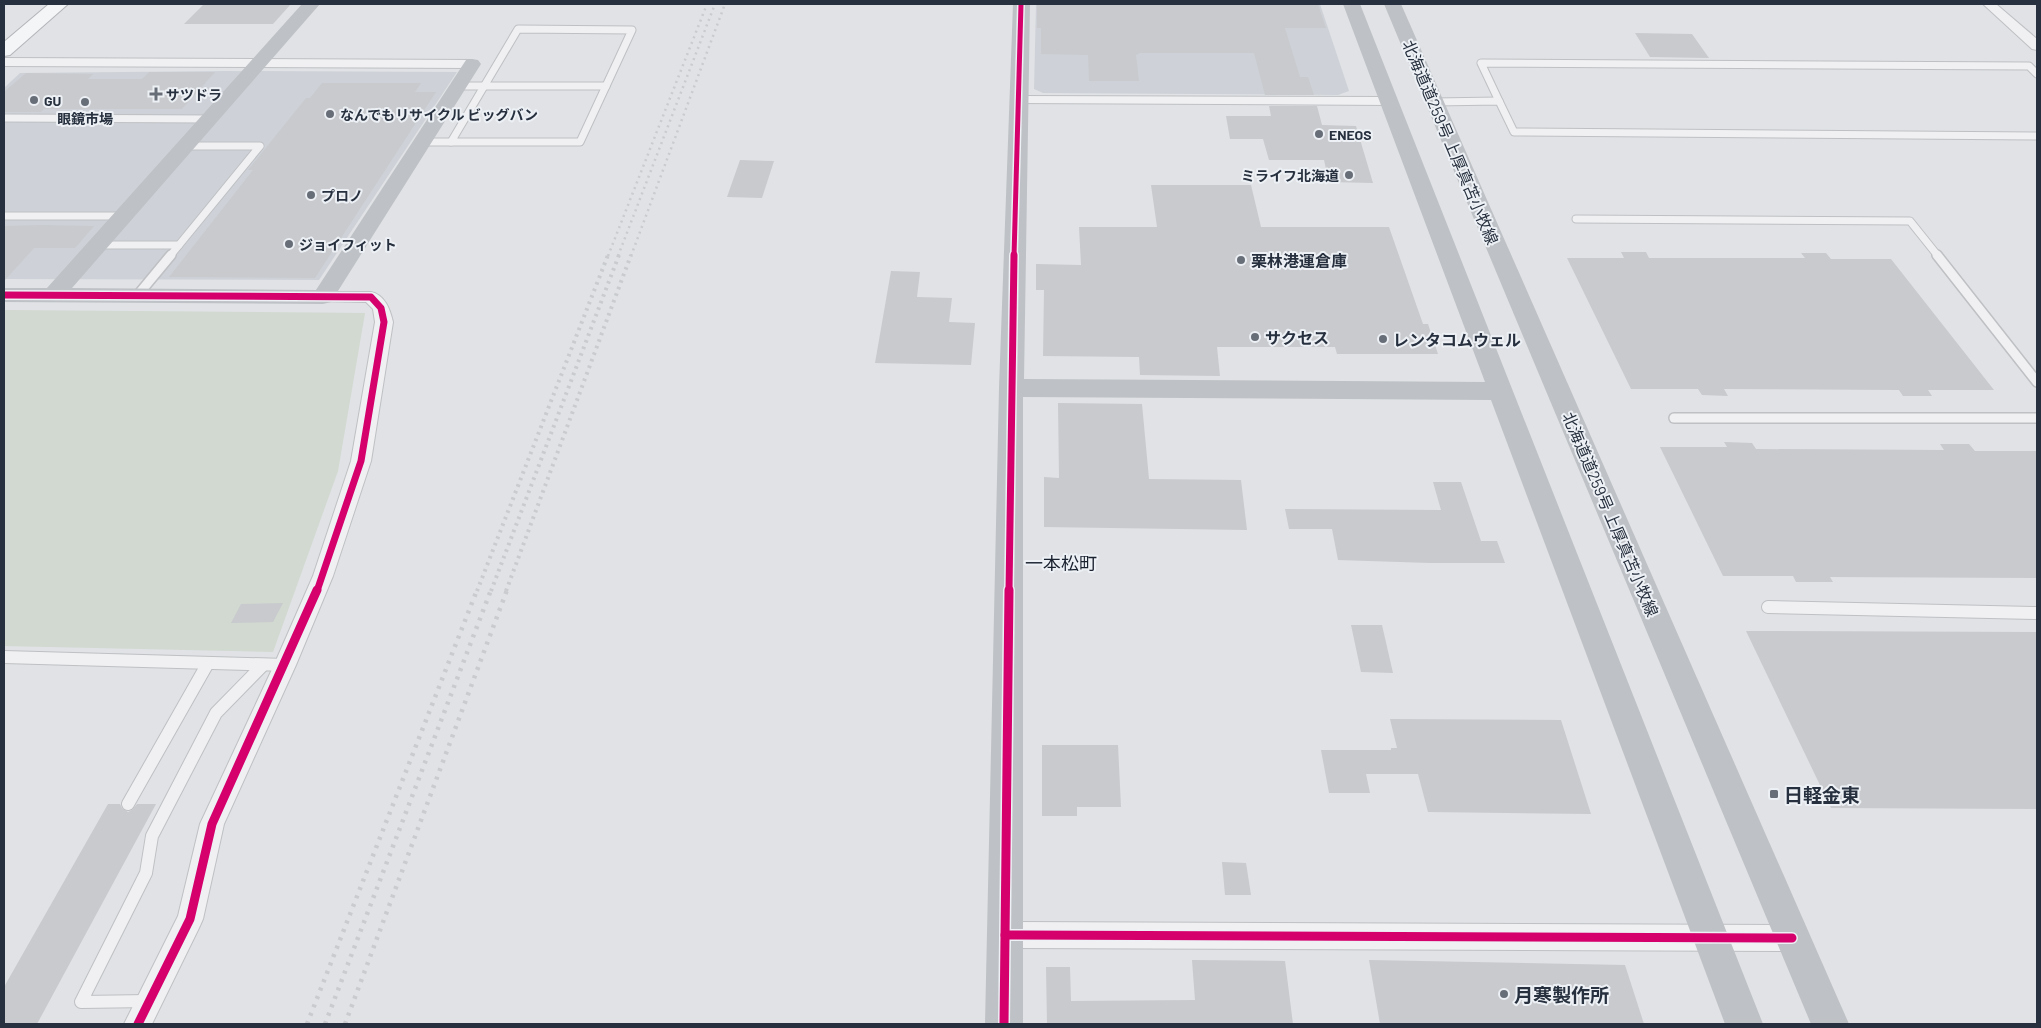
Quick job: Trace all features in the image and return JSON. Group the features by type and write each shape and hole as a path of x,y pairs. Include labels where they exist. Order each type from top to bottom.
{"highway":[{"path":"4,31 36,4"},
{"path":"4,51 59,4"}],"street":[{"path":"53,295 311,4"},
{"path":"1004,1024 1011,388 1021,4"},
{"path":"1352,4 1744,1024"},
{"name":"北海道道259号 上厚真苫小牧線","path":"1392,4 1830,1024"},
{"path":"1989,4 2037,46"},
{"path":"4,62 472,64"},
{"path":"323,297 472,64"},
{"path":"1020,100 1389,101"},
{"path":"4,295 371,297 382,308 384,322 361,461 323,576 285,665 212,824 190,919 138,1024"},
{"path":"1011,388 1500,391"},
{"path":"1005,935 1792,938"}],"lane":[{"path":"422,142 451,142 580,142 632,30 518,30 451,142"},
{"path":"2037,74 2029,66 1480,63 1514,132 2037,136"},
{"path":"458,86 606,86"},
{"path":"1434,102 1499,101"},
{"path":"4,118 211,119"},
{"path":"137,296 260,146 187,146"},
{"path":"4,216 124,216"},
{"path":"1576,219 1910,221 2037,382"},
{"path":"98,245 179,245"},
{"path":"1674,418 2037,418"},
{"path":"1768,607 2037,613"},
{"path":"4,657 285,665"},
{"path":"128,804 208,663"},
{"path":"150,1001 81,1002 146,873 152,836 216,713 263,665"}],"shaded area":[{"path":"1036,4 1320,4 1349,91 1338,95 1043,93 1034,89"},
{"path":"226,71 457,72 319,280 4,279 4,88 20,73"},
{"path":"4,310 365,313 338,471 273,652 4,646"}],"building":[{"path":"204,4 291,4 273,24 184,24"},
{"path":"1037,4 1318,4 1326,28 1285,28 1300,77 1308,77 1314,95 1265,95 1254,53 1140,53 1136,55 1139,81 1089,81 1088,55 1041,54 1041,28 1037,28"},
{"path":"1635,33 1692,34 1709,58 1650,57"},
{"path":"149,72 215,72 182,109 44,109 41,112 4,112 4,92 26,73 93,74 88,79 142,79"},
{"path":"322,83 421,83 415,92 436,92 315,278 169,277 253,170 248,170 306,98 310,98"},
{"path":"1269,106 1317,106 1322,125 1356,126 1373,183 1329,182 1324,160 1269,160 1263,139 1230,139 1226,116 1271,116"},
{"path":"740,160 774,161 762,198 727,197"},
{"path":"1151,185 1251,185 1261,227 1389,227 1423,324 1428,324 1438,354 1337,354 1335,347 1217,347 1220,376 1140,375 1139,357 1043,356 1044,290 1036,290 1036,264 1081,265 1079,227 1157,227"},
{"path":"4,226 94,226 75,248 34,248 4,281"},
{"path":"1621,252 1646,252 1649,258 1805,258 1801,253 1826,253 1831,259 1891,259 1994,390 1928,390 1932,396 1903,396 1899,390 1724,389 1728,396 1702,395 1698,389 1631,389 1567,258 1624,258"},
{"path":"891,271 920,272 917,297 952,298 949,322 975,323 971,365 875,363"},
{"path":"1058,403 1142,404 1149,479 1241,480 1247,530 1044,527 1044,477 1059,478"},
{"path":"1724,442 1752,443 1756,449 1944,450 1940,444 1969,444 1975,451 2037,451 2037,578 1830,577 1833,582 1796,582 1793,576 1723,576 1660,447 1727,447"},
{"path":"1433,482 1461,482 1481,541 1497,541 1505,563 1338,560 1332,529 1289,529 1285,509 1441,510"},
{"path":"283,603 273,622 231,623 241,604"},
{"path":"1351,625 1382,625 1393,673 1361,672"},
{"path":"1746,631 2037,632 2037,809 1831,808"},
{"path":"1390,719 1561,720 1591,814 1428,812 1418,774 1366,774 1370,793 1329,793 1321,750 1391,750 1391,748 1397,748"},
{"path":"1042,745 1118,745 1121,807 1077,807 1077,816 1042,816"},
{"path":"108,804 120,804 128,812 137,804 156,804 37,1024 4,1024 4,987"},
{"path":"1222,862 1246,863 1251,895 1225,895"},
{"path":"1192,960 1285,961 1293,1024 1047,1024 1046,967 1070,967 1071,1001 1195,1000"},
{"name":"月寒製作所","path":"1369,960 1625,965 1644,1024 1380,1024"}],"railway":[{"path":"608,256 707,4"},
{"path":"618,256 715,4"},
{"path":"631,256 725,4"},
{"path":"477,591 608,255"},
{"path":"491,591 619,255"},
{"path":"506,591 631,255"},
{"path":"307,1024 477,590"},
{"path":"325,1024 491,590"},
{"path":"345,1024 507,590"}],"cycle path":[{"path":"1004,1024 1011,388 1021,4"},
{"path":"4,295 371,297 381,308 384,322 361,461 323,576 285,665 212,824 190,919 138,1024"},
{"path":"1005,935 1792,938"}],"place":[{"name":"サツドラ","path":"156,94"},
{"name":"GU","path":"34,100"},
{"name":"眼鏡市場","path":"85,102"},
{"name":"なんでもリサイクル ビッグバン","path":"330,114"},
{"name":"ENEOS","path":"1319,134"},
{"name":"ミライフ北海道","path":"1349,175"},
{"name":"プロノ","path":"311,195"},
{"name":"ジョイフィット","path":"289,244"},
{"name":"栗林港運倉庫","path":"1241,260"},
{"name":"サクセス","path":"1255,337"},
{"name":"レンタコムウェル","path":"1383,339"},
{"name":"日軽金東","path":"1774,794"},
{"name":"月寒製作所","path":"1504,994"}],"district":[{"name":"一本松町","path":"1061,563"}]}
